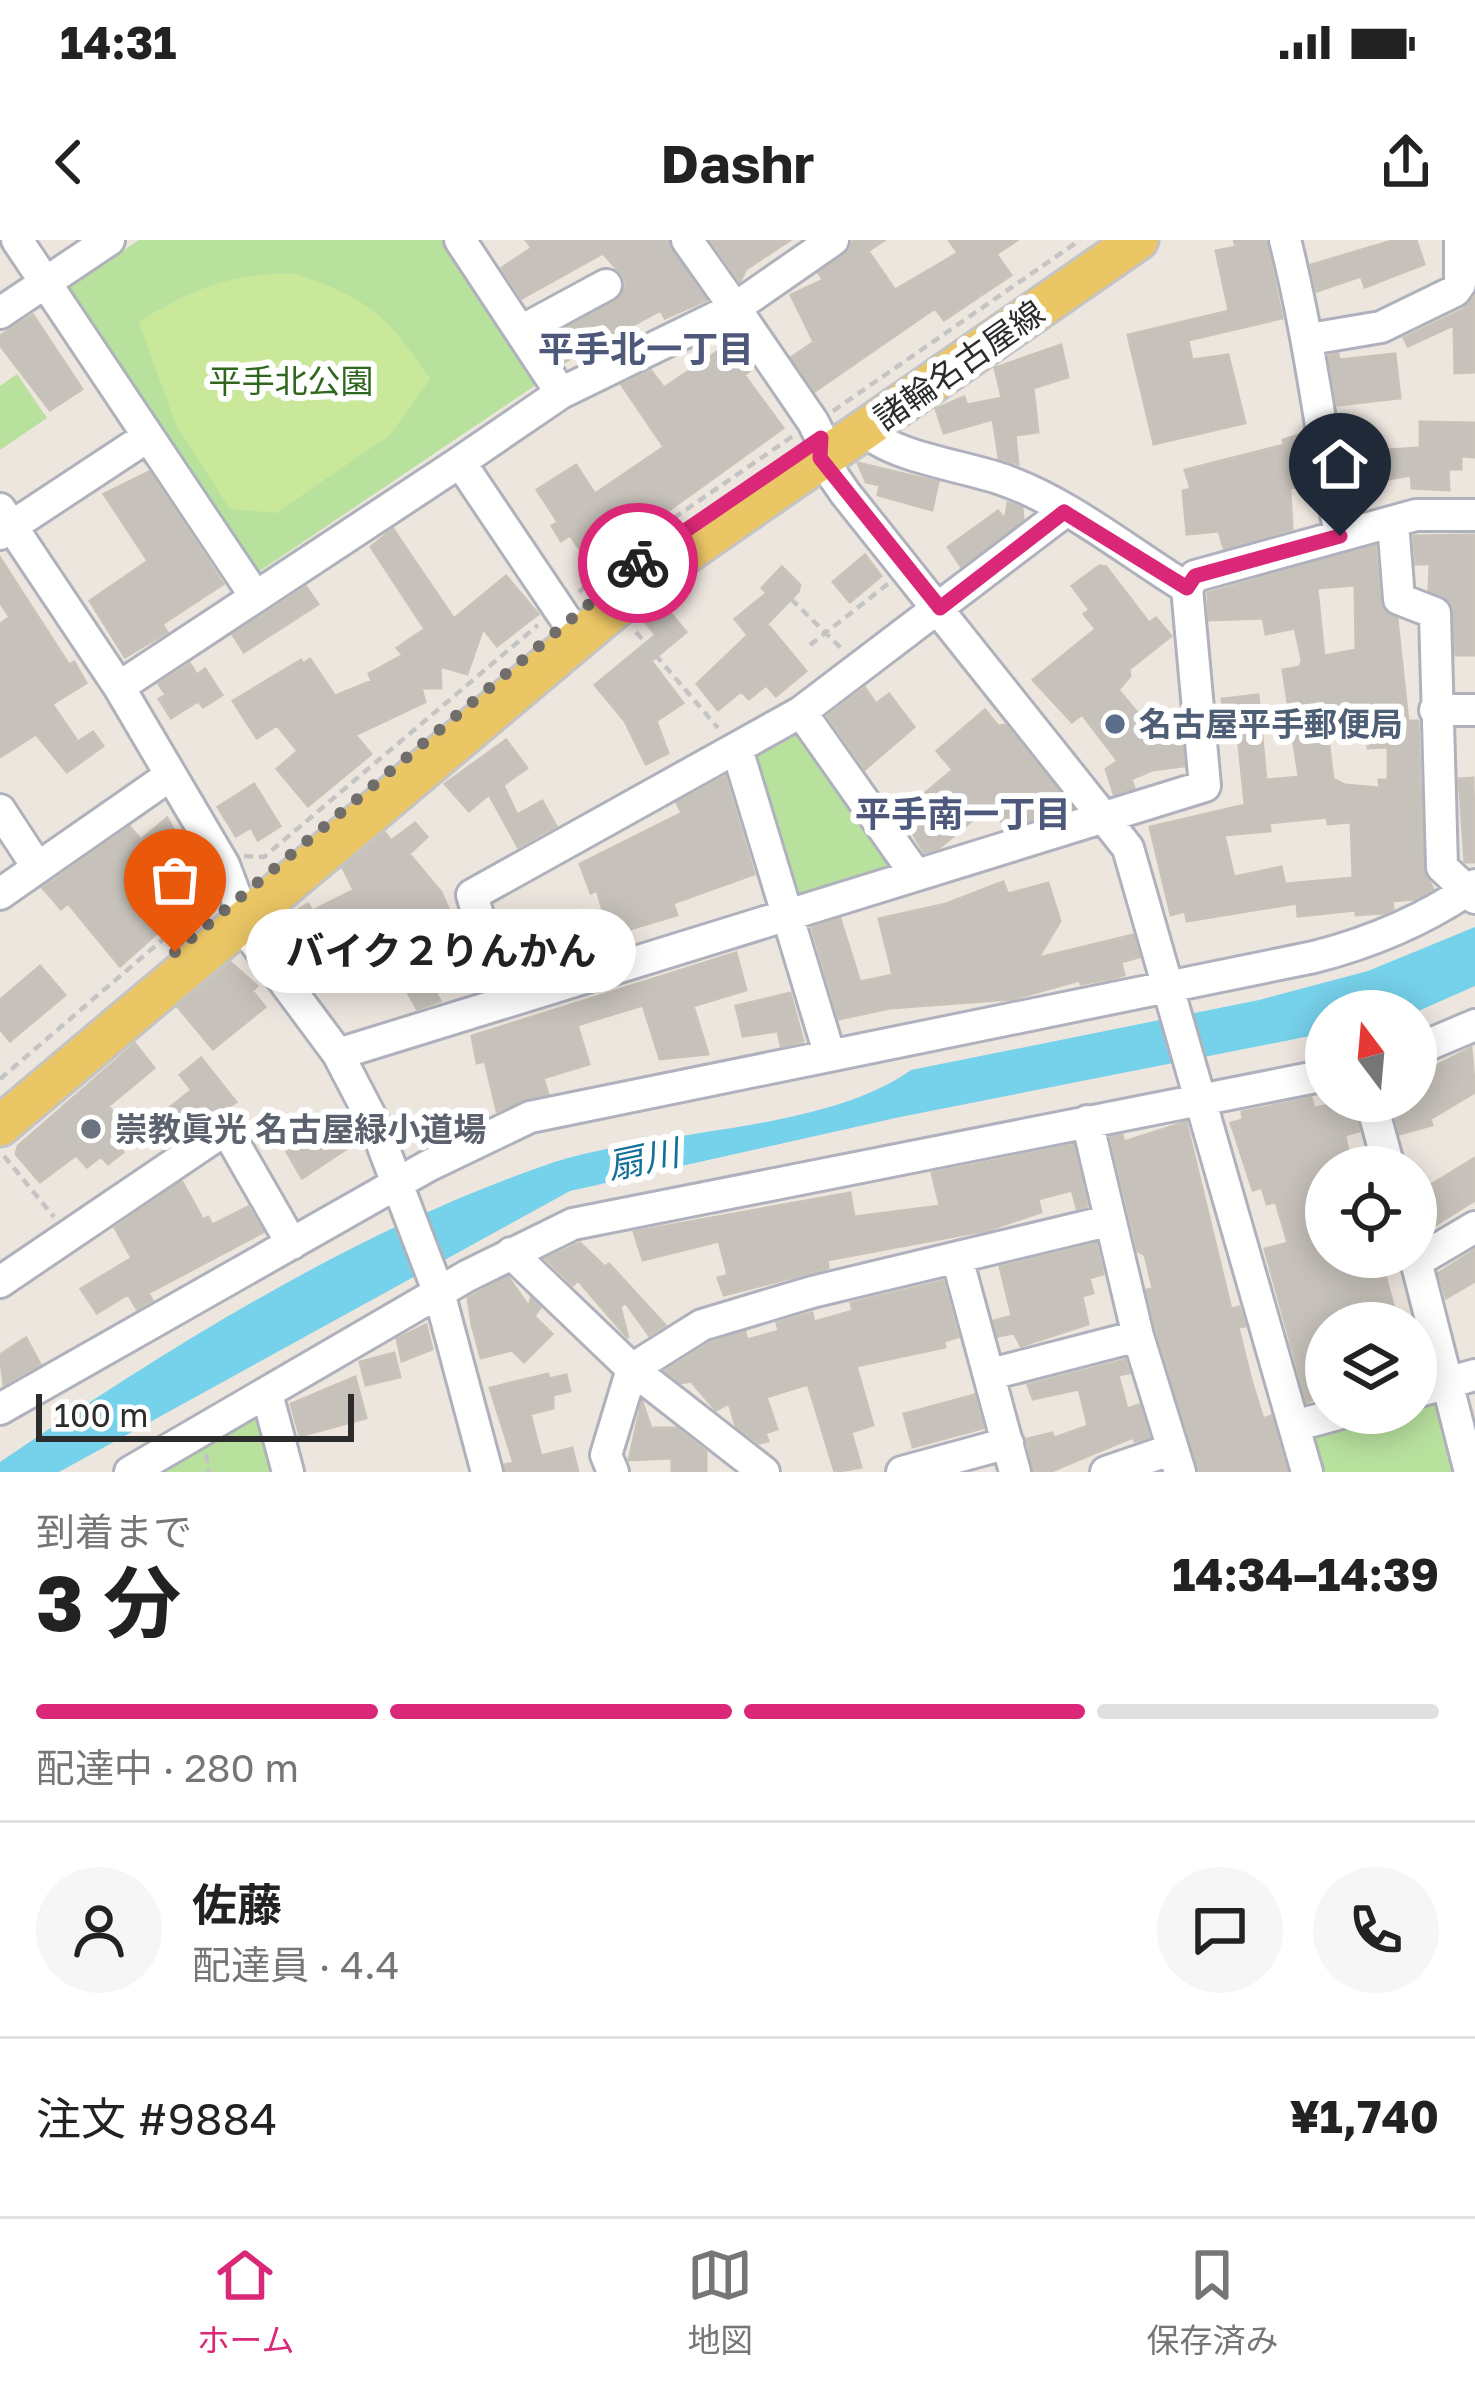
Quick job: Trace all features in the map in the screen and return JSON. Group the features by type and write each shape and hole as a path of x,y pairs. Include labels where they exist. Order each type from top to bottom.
{"main road":[{"name":"諸輪名古屋線","path":"0,1097 561,613 1104,240"},
{"name":"諸輪名古屋線","path":"0,1126 220,905 653,576 817,435 866,430 1138,240"}],"street":[{"path":"17,240 255,596"},
{"path":"0,313 109,240"},
{"path":"460,240 561,393"},
{"path":"687,240 908,570 1128,848 1307,1472"},
{"path":"119,687 561,393 735,308 833,240"},
{"path":"1285,240 1310,338 1315,404 1340,536"},
{"path":"1310,338 1381,327 1455,291 1460,284 1460,240"},
{"path":"521,331 607,285"},
{"path":"866,430 878,444 1009,482 1049,499 1187,588"},
{"path":"147,437 4,523 119,687 224,865 220,905 250,937 338,1054 403,1194 430,1266 487,1472"},
{"path":"460,462 561,613"},
{"path":"504,1001 472,895 801,712 1064,512"},
{"path":"338,1054 1205,786 1187,588 1195,576 1416,515 1475,514"},
{"path":"1,1407 292,1244 403,1194 530,1117 830,1055 1174,1000 1390,933 1471,892 1442,867 1435,613 1399,599 1393,522"},
{"path":"1435,710 1475,710"},
{"path":"801,712 916,875"},
{"path":"737,749 830,1055"},
{"path":"0,894 168,777"},
{"path":"0,810 36,865"},
{"path":"1437,1041 1475,1025"},
{"path":"130,1472 511,1253 573,1225 1202,1094 1305,1079"},
{"path":"1087,1121 1138,1336 1177,1461 1106,1472"},
{"path":"0,1282 226,1129 292,1244"},
{"path":"613,1472 606,1455 632,1369 702,1325 1108,1221"},
{"path":"1437,1248 1475,1227"},
{"path":"511,1253 632,1369 764,1472"},
{"path":"902,1472 1012,1458 957,1258"},
{"path":"991,1374 1138,1336"},
{"path":"1437,1386 1475,1375"},
{"path":"267,1394 288,1472"},
{"path":"1437,1403 1470,1472"},
{"path":"1294,1426 1305,1423"}],"path":[{"path":"240,853 269,855 561,613 628,549 778,449 817,435 1080,240"},
{"path":"810,645 908,570"},
{"path":"791,599 850,660"},
{"path":"628,622 737,749"},
{"path":"0,1078 220,905"},
{"path":"0,1152 69,1234"}],"green space":[{"name":"平手北公園","path":"139,240 449,240 538,374 533,387 257,573 66,297 70,286"},
{"path":"296,274 342,292 375,312 430,379 390,435 276,513 230,509 176,425 139,322 213,285 252,276"},
{"path":"17,374 47,418 0,450 0,386"},
{"path":"789,727 804,729 895,857 890,874 797,903 751,749"},
{"path":"1437,1400 1461,1472 1323,1472 1315,1434 1437,1434"},
{"path":"259,1409 281,1472 141,1472"}],"water":[{"name":"扇川","path":"1475,927 1475,986 1437,1003 1437,990 1305,990 1305,1037 900,1117 570,1191 59,1472 0,1472 0,1462 64,1419 262,1296 400,1225 543,1166 831,1107 911,1070 1259,1000 1368,971"}],"building":[{"path":"526,240 668,240 706,300 665,318 661,310 564,362 548,338 616,301 626,286 624,277 603,253 522,298 502,268 532,248"},
{"path":"711,240 790,240 746,269 740,281"},
{"path":"854,240 884,240 868,251 895,290 958,253 949,240 1017,240 996,254 1011,275 944,320 935,308 815,391 792,357 814,342 791,295 823,280 819,273 845,255"},
{"path":"1234,240 1266,240 1282,318 1188,340 1192,360 1228,355 1245,423 1154,444 1128,335 1229,311 1216,251 1236,247"},
{"path":"1395,240 1416,240 1424,264 1365,287 1361,276 1317,291 1311,265"},
{"path":"1475,297 1475,372 1455,373 1454,325 1408,346 1404,338 1464,309"},
{"path":"33,315 82,389 50,410 0,345 0,336"},
{"path":"730,343 749,371 744,375 783,428 630,538 621,525 581,551 570,535 561,541 552,526 558,522 537,490 576,465 595,494 664,447 622,385 651,371 664,388"},
{"path":"1061,345 1068,377 1033,388 1038,432 1015,435 1018,464 999,458 993,419 944,433 936,409 964,397 967,405 1002,398 995,368"},
{"path":"1338,354 1339,360 1395,354 1400,398 1337,405 1329,356"},
{"path":"1420,422 1475,423 1475,457 1461,456 1461,469 1448,469 1449,490 1412,488 1411,475 1361,484 1364,494 1352,494 1345,450 1385,443 1386,450 1420,448"},
{"path":"1303,434 1311,485 1290,488 1292,529 1224,548 1219,531 1187,534 1183,491 1191,489 1185,470 1284,445 1283,440"},
{"path":"858,463 938,482 932,510 878,495 880,485 866,482"},
{"path":"149,472 223,584 162,624 167,632 125,657 90,601 148,561 104,494"},
{"path":"1008,503 1022,508 1023,519 961,566 948,547 998,511 1005,520"},
{"path":"393,529 454,619 506,576 538,614 497,646 483,628 467,674 440,666 441,688 421,688 425,702 355,735 371,754 308,806 277,769 298,751 277,725 257,738 233,701 310,659 335,696 372,681 369,674 403,655 397,648 425,629 371,547"},
{"path":"1475,535 1475,655 1456,655 1452,603 1429,590 1430,564 1416,564 1414,536"},
{"path":"1375,546 1380,602 1397,619 1408,721 1418,721 1423,868 1433,889 1414,899 1392,901 1393,909 1384,913 1356,915 1356,910 1298,916 1297,903 1187,921 1185,911 1171,915 1150,827 1245,805 1238,736 1227,737 1222,699 1258,695 1266,780 1299,777 1283,670 1300,667 1302,660 1295,628 1266,634 1263,618 1209,620 1208,593","holes":["1355,585 1356,650 1324,656 1317,588","1367,726 1368,748 1388,747 1388,780 1379,780 1380,788 1345,785 1333,779 1327,730","1327,817 1328,824 1351,822 1353,878 1285,884 1281,867 1234,877 1224,835 1270,831 1269,823"]},
{"path":"865,555 881,576 850,602 833,582"},
{"path":"0,558 69,665 74,662 86,683 52,704 78,742 93,732 103,746 67,772 36,734 0,757 0,624 10,617 0,602"},
{"path":"1099,566 1106,567 1149,623 1156,618 1171,636 1129,669 1130,676 1118,690 1140,716 1179,711 1184,766 1152,770 1131,779 1134,788 1114,794 1106,769 1118,761 1082,714 1072,722 1033,680 1096,629 1084,614 1090,610 1072,586"},
{"path":"782,567 800,585 767,624 806,671 776,696 766,685 749,699 741,691 718,710 697,684 748,635 735,619 767,593 762,588"},
{"path":"306,587 318,604 244,652 233,635"},
{"path":"661,602 686,632 651,661 683,703 656,721 668,753 646,764 625,721 595,685 656,635 642,618"},
{"path":"190,664 197,675 205,669 222,695 203,707 198,701 171,718 159,699 166,695 159,684"},
{"path":"865,688 876,704 889,694 914,727 865,769 828,716"},
{"path":"985,710 998,726 1005,725 1071,807 1007,827 988,807 939,848 924,852 901,813 953,770 937,751"},
{"path":"506,740 527,768 503,785 517,815 542,801 556,826 518,847 489,794 469,811 445,784"},
{"path":"725,777 754,874 673,903 677,915 610,935 597,890 591,893 580,864 682,813 677,803"},
{"path":"1473,778 1475,862 1465,862 1459,779"},
{"path":"254,784 280,826 258,840 251,827 236,836 218,807"},
{"path":"167,818 203,884 202,893 120,966 68,903 61,909 43,888 130,827 141,840"},
{"path":"415,823 427,837 409,854 441,892 458,931 418,957 440,1001 417,1009 394,968 362,984 354,969 343,975 331,955 307,968 281,920 308,904 312,911 354,890 343,868 385,833 391,841"},
{"path":"1003,882 1008,894 1048,883 1060,921 1038,958 1133,935 1139,957 1121,962 1124,975 1081,984 1080,980 1012,999 890,1008 839,1019 812,928 840,919 860,982 893,975 879,919 946,904"},
{"path":"736,953 746,990 693,1006 708,1054 660,1059 643,1005 577,1025 589,1064 543,1078 548,1094 497,1111 485,1061 477,1063 472,1036"},
{"path":"231,963 257,986 252,991 265,1007 213,1049 178,1007"},
{"path":"40,966 65,995 10,1041 0,1029 0,1000"},
{"path":"790,993 803,1041 781,1046 778,1031 743,1036 736,1006"},
{"path":"135,1044 154,1068 108,1106 129,1131 116,1143 123,1152 108,1164 101,1156 87,1167 76,1155 40,1182 16,1154 18,1146"},
{"path":"1471,1048 1475,1092 1437,1115 1437,1065"},
{"path":"201,1058 236,1102 175,1140 157,1118 192,1090 180,1075"},
{"path":"1305,1099 1305,1122 1357,1122 1359,1131 1345,1135 1347,1146 1305,1146 1305,1278 1386,1278 1392,1302 1305,1302 1305,1395 1265,1249 1288,1243 1276,1202 1267,1204 1262,1187 1253,1190 1231,1123 1243,1120 1242,1112"},
{"path":"1186,1122 1231,1309 1239,1307 1245,1326 1238,1327 1251,1380 1263,1419 1271,1416 1287,1472 1199,1472 1157,1331 1145,1255 1138,1251 1111,1137 1122,1135 1124,1142"},
{"path":"1397,1122 1432,1125 1400,1134"},
{"path":"333,1126 346,1149 302,1178 287,1152"},
{"path":"1073,1145 1087,1206 1077,1208 1072,1190 1038,1199 1041,1212 987,1230 827,1260 828,1268 724,1295 718,1278 728,1275 719,1241 643,1260 634,1232 850,1193 854,1217 940,1206 932,1173"},
{"path":"1475,1158 1475,1200 1437,1224 1437,1181"},
{"path":"182,1182 203,1220 208,1217 212,1225 248,1207 263,1232 148,1293 152,1300 137,1309 128,1294 97,1313 81,1289 132,1258 115,1228"},
{"path":"580,1243 605,1267 609,1264 665,1325 649,1335 626,1303 620,1306 628,1338 578,1280 573,1285 546,1259"},
{"path":"1096,1244 1103,1274 1089,1278 1093,1293 1082,1296 1088,1324 1021,1346 1014,1333 998,1336 994,1321 1012,1316 1000,1267"},
{"path":"1475,1250 1475,1281 1446,1298 1439,1273"},
{"path":"508,1277 529,1307 531,1299 540,1308 534,1316 552,1334 524,1362 512,1350 481,1358 472,1325 468,1298"},
{"path":"943,1281 958,1337 944,1341 945,1347 856,1366 873,1425 851,1432 861,1467 835,1472 808,1384 766,1397 777,1429 765,1433 768,1441 759,1443 736,1426 729,1403 716,1410 691,1381 681,1383 666,1371 710,1343 745,1332 747,1340 779,1331 777,1323 812,1313 814,1322 853,1311 851,1303"},
{"path":"426,1325 432,1349 402,1361 397,1339"},
{"path":"26,1338 40,1364 4,1384 0,1355"},
{"path":"394,1353 400,1377 366,1385 360,1362"},
{"path":"1125,1360 1129,1373 1118,1375 1127,1409 1139,1405 1149,1437 1135,1441 1133,1437 1049,1472 1034,1472 1027,1439 1052,1433 1054,1438 1088,1426 1079,1389 1033,1399 1028,1385"},
{"path":"548,1374 549,1379 566,1375 570,1391 553,1395 553,1408 530,1414 541,1456 572,1448 578,1472 506,1472 505,1465 514,1463 490,1388"},
{"path":"355,1377 366,1418 300,1436 291,1404"},
{"path":"974,1395 983,1428 913,1447 904,1414"},
{"path":"642,1402 651,1428 676,1428 706,1452 706,1472 672,1472 672,1458 629,1460"}],"way so far":[{"path":"175,952 638,563"}],"place":[{"name":"名古屋平手郵便局","path":"1115,724"},
{"name":"バイク２りんかん","path":"175,952"},
{"name":"崇教眞光 名古屋緑小道場","path":"91,1129"}],"district":[{"name":"平手北一丁目","path":"646,349"},
{"name":"平手南一丁目","path":"963,814"}],"route":[{"path":"638,563 821,438 820,458 940,608 1064,512 1187,588 1195,576 1340,536"}]}
